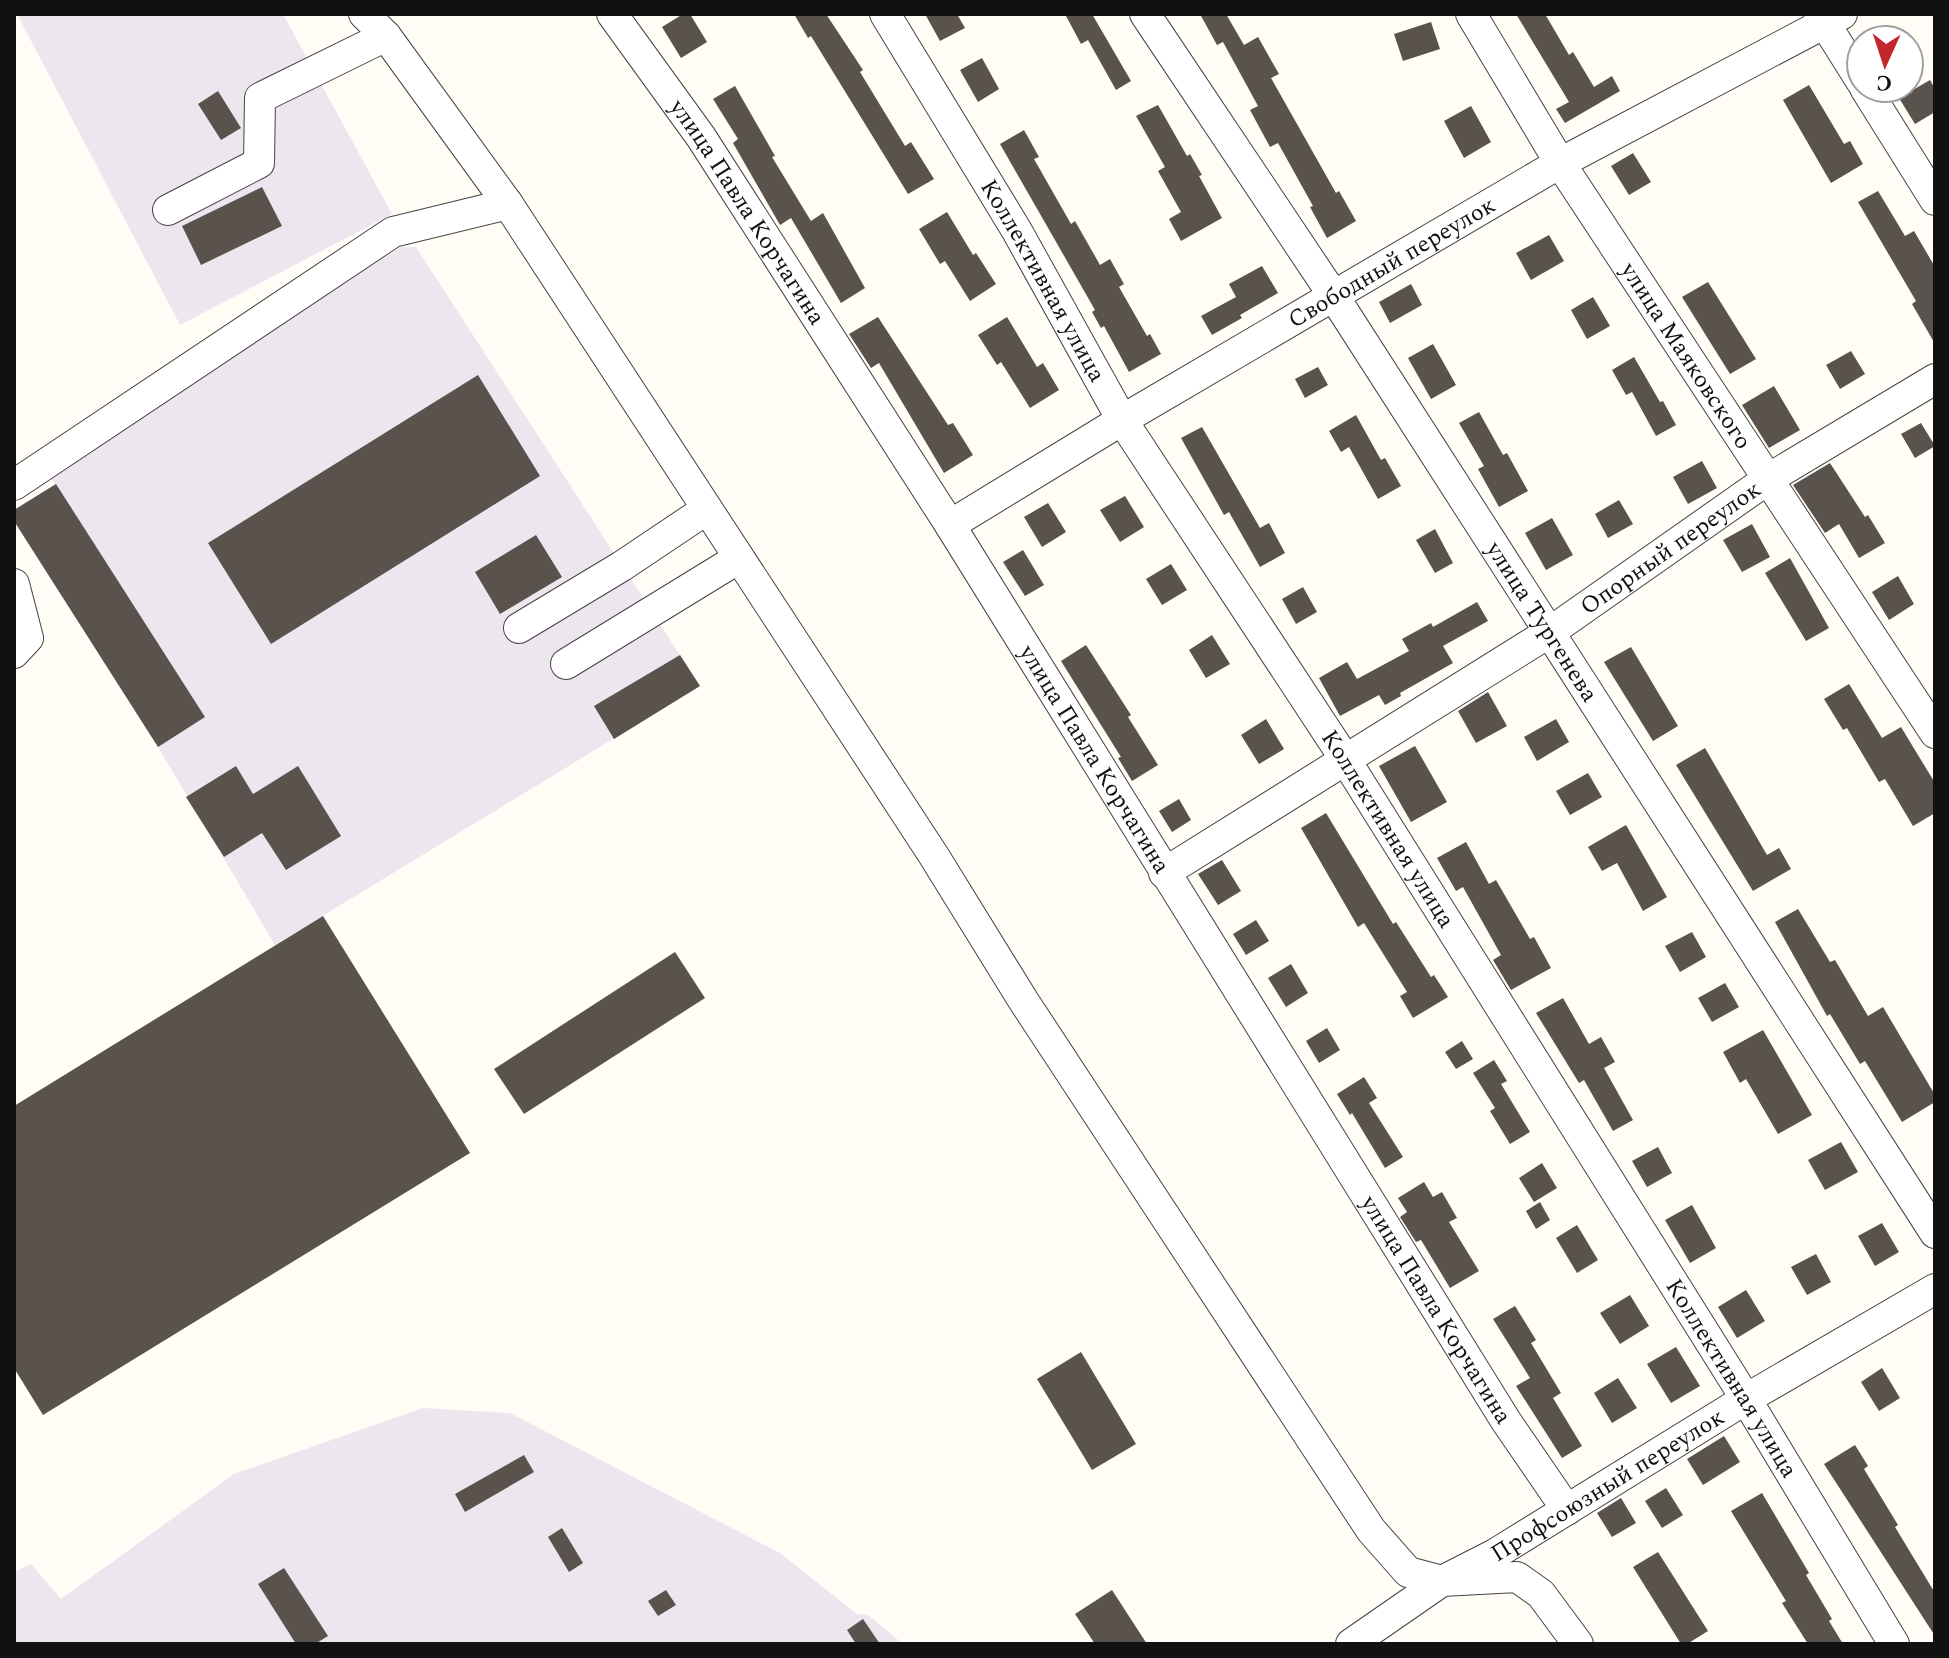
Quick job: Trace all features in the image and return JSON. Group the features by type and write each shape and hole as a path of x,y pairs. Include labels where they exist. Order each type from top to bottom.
{"street":[{"path":"364,14 386,36 508,204 934,856 1023,1000 1371,1530 1408,1572 1442,1581 1517,1577 1541,1594 1575,1639"},
{"name":"улица Павла Корчагина","path":"612,14 701,137 950,525 1506,1421 1567,1510"},
{"name":"Коллективная улица","path":"885,14 1017,231 1122,420 1345,759 1746,1399 1894,1644"},
{"name":"улица Тургенева","path":"1145,14 1333,295 1935,1233"},
{"name":"улица Маяковского","path":"1471,14 1560,163 1935,733"},
{"path":"1829,17 1845,49"},
{"name":"Свободный переулок","path":"950,525 1122,420 1560,163 1829,17"},
{"path":"168,210 259,163 260,98 386,36"},
{"path":"1875,104 1935,200"},
{"path":"14,485 393,232 508,204"},
{"name":"Опорный переулок","path":"1164,873 1550,632 1768,479 1935,379"},
{"path":"519,628 622,566 707,509"},
{"path":"566,664 739,558"},
{"path":"14,584 28,638 14,653"},
{"name":"Профсоюзный переулок","path":"1351,1644 1442,1581 1495,1554 1746,1399 1935,1289"}],"shaded area":[{"path":"17,14 283,14 392,214 180,325"},
{"path":"401,247 416,247 700,686 275,945 158,747 14,521 14,510 55,484 47,472"},
{"path":"423,1408 510,1413 780,1553 857,1614 868,1615 903,1644 14,1644 14,1572 31,1564 61,1599 234,1474"}],"building":[{"path":"683,14 690,14 707,42 681,58 662,27"},
{"path":"794,14 826,14 863,70 860,72 905,146 911,142 934,179 908,194 811,36 808,38"},
{"path":"925,14 957,14 965,28 940,41"},
{"path":"1065,14 1092,14 1131,81 1116,90 1088,40 1081,44"},
{"path":"1200,14 1226,14 1244,45 1258,37 1279,74 1271,78 1336,193 1339,191 1356,221 1327,238 1278,143 1270,147 1250,110 1258,106 1223,42 1217,45"},
{"path":"1516,14 1545,14 1569,55 1573,52 1594,87 1612,76 1620,91 1565,123 1556,109 1569,102"},
{"path":"1431,22 1440,49 1403,61 1394,34"},
{"path":"982,58 999,89 978,102 960,70"},
{"path":"1930,80 1935,89 1935,112 1915,124 1903,104 1925,104 1925,83"},
{"path":"1809,85 1844,144 1850,141 1863,164 1831,183 1783,100"},
{"path":"735,86 775,156 772,157 811,221 823,213 865,288 841,303 791,218 780,225 733,143 738,139 713,99"},
{"path":"218,91 241,128 221,140 198,104"},
{"path":"1158,105 1187,156 1190,154 1202,175 1199,176 1222,218 1181,241 1169,219 1181,212 1158,171 1165,167 1136,116"},
{"path":"1471,106 1491,142 1464,158 1444,121"},
{"path":"1024,130 1039,157 1034,159 1071,224 1075,221 1100,265 1110,259 1124,284 1119,287 1161,354 1129,372 1104,326 1101,328 1092,312 1095,310 1000,144"},
{"path":"1633,153 1651,182 1629,195 1611,166"},
{"path":"262,187 282,226 201,265 182,226"},
{"path":"1878,191 1905,236 1914,231 1935,267 1935,344 1912,304 1916,301 1858,202"},
{"path":"947,212 973,255 976,253 996,284 970,301 945,261 940,264 919,229"},
{"path":"1549,235 1564,261 1531,280 1516,253"},
{"path":"1262,266 1278,293 1212,335 1201,316 1236,297 1229,284"},
{"path":"1708,282 1756,359 1730,374 1682,297"},
{"path":"1411,284 1422,305 1390,323 1379,302"},
{"path":"1593,297 1610,326 1587,339 1571,310"},
{"path":"878,317 948,425 953,423 973,455 944,473 879,363 871,368 849,334"},
{"path":"1007,317 1037,367 1043,363 1059,390 1030,408 1001,362 997,365 978,335"},
{"path":"1433,344 1456,385 1431,399 1408,358"},
{"path":"1851,351 1865,374 1840,389 1826,365"},
{"path":"1634,357 1676,425 1656,436 1632,392 1626,395 1612,370"},
{"path":"1318,367 1328,385 1305,398 1295,379"},
{"path":"478,375 540,476 271,644 208,543"},
{"path":"1774,386 1800,430 1769,448 1742,405"},
{"path":"1479,412 1528,491 1499,507 1478,469 1484,466 1459,423"},
{"path":"1356,415 1381,460 1385,458 1401,486 1378,499 1349,447 1341,452 1329,431"},
{"path":"1921,423 1935,446 1915,458 1901,434"},
{"path":"1202,427 1260,528 1269,523 1285,553 1260,567 1229,512 1224,515 1181,438"},
{"path":"1702,461 1717,488 1688,504 1673,477"},
{"path":"1830,463 1885,543 1859,558 1839,524 1825,533 1793,485"},
{"path":"56,484 205,717 158,747 14,521 14,510"},
{"path":"1125,496 1144,527 1120,542 1100,510"},
{"path":"1619,500 1633,524 1608,538 1595,514"},
{"path":"1048,503 1066,532 1042,547 1024,517"},
{"path":"1552,518 1573,555 1546,570 1525,533"},
{"path":"1752,524 1770,557 1742,572 1723,540"},
{"path":"1435,529 1453,563 1435,573 1416,540"},
{"path":"536,535 562,577 500,614 475,572"},
{"path":"1023,550 1044,585 1025,596 1003,562"},
{"path":"1790,558 1829,628 1806,641 1765,573"},
{"path":"1171,564 1187,590 1162,605 1146,579"},
{"path":"1898,576 1914,604 1889,620 1872,592"},
{"path":"1303,587 1317,612 1296,624 1282,599"},
{"path":"1477,602 1488,621 1443,646 1453,663 1385,705 1379,695 1340,716 1319,678 1347,662 1357,679 1409,651 1402,639 1431,623 1433,627"},
{"path":"1212,635 1230,664 1206,678 1189,650"},
{"path":"1086,645 1131,715 1128,717 1158,765 1132,781 1118,758 1121,757 1061,661"},
{"path":"1631,647 1678,726 1653,741 1604,662"},
{"path":"680,655 700,686 614,739 594,706"},
{"path":"1849,684 1882,738 1901,727 1935,783 1935,813 1913,826 1885,779 1879,782 1847,728 1843,730 1824,699"},
{"path":"1488,692 1507,726 1476,743 1458,711"},
{"path":"1266,719 1284,749 1259,764 1241,735"},
{"path":"1556,719 1569,742 1537,761 1524,737"},
{"path":"1415,746 1447,802 1411,822 1379,766"},
{"path":"1705,748 1767,855 1779,848 1791,869 1753,891 1676,765"},
{"path":"236,766 253,794 298,766 341,836 286,870 262,833 224,857 186,797"},
{"path":"1588,773 1602,797 1570,815 1556,791"},
{"path":"1179,799 1191,820 1172,832 1159,811"},
{"path":"1326,813 1393,924 1396,922 1431,977 1434,975 1448,997 1413,1018 1400,996 1407,992 1364,923 1358,927 1301,828"},
{"path":"1626,825 1667,897 1643,911 1617,863 1602,871 1588,847"},
{"path":"1466,842 1489,884 1496,880 1530,939 1534,937 1551,968 1511,990 1493,960 1501,955 1463,887 1456,891 1437,858"},
{"path":"1222,860 1241,891 1218,905 1198,874"},
{"path":"1798,909 1830,962 1835,960 1868,1016 1883,1007 1935,1095 1935,1102 1902,1122 1865,1061 1860,1064 1830,1014 1827,1016 1775,922"},
{"path":"323,916 470,1153 43,1415 14,1368 14,1106"},
{"path":"1256,920 1269,941 1246,955 1233,934"},
{"path":"1692,932 1706,957 1680,972 1665,946"},
{"path":"675,952 705,998 524,1114 494,1069"},
{"path":"1291,964 1308,993 1286,1007 1268,978"},
{"path":"1725,983 1739,1007 1712,1022 1698,998"},
{"path":"1563,998 1589,1044 1601,1037 1615,1062 1604,1068 1633,1120 1613,1131 1584,1080 1579,1083 1536,1013"},
{"path":"1327,1028 1340,1050 1319,1063 1306,1041"},
{"path":"1763,1030 1812,1115 1778,1134 1746,1079 1740,1083 1723,1052"},
{"path":"1462,1041 1473,1059 1456,1069 1445,1052"},
{"path":"1494,1060 1507,1081 1501,1084 1530,1132 1510,1144 1490,1111 1495,1108 1473,1073"},
{"path":"1364,1077 1377,1098 1369,1103 1403,1157 1385,1168 1337,1094"},
{"path":"1841,1142 1858,1172 1825,1190 1808,1160"},
{"path":"1658,1147 1672,1173 1647,1187 1632,1161"},
{"path":"1542,1163 1557,1188 1534,1202 1519,1178"},
{"path":"1424,1182 1433,1197 1442,1192 1457,1218 1449,1222 1479,1271 1450,1288 1421,1240 1416,1242 1400,1217 1407,1212 1398,1198"},
{"path":"1540,1202 1550,1220 1536,1229 1526,1211"},
{"path":"1692,1205 1716,1248 1690,1263 1665,1220"},
{"path":"1882,1223 1899,1252 1875,1266 1858,1236"},
{"path":"1577,1225 1598,1260 1577,1273 1556,1238"},
{"path":"1816,1254 1831,1282 1807,1295 1791,1267"},
{"path":"1746,1290 1765,1321 1737,1338 1718,1307"},
{"path":"1630,1295 1649,1326 1620,1344 1600,1313"},
{"path":"1515,1306 1536,1340 1531,1343 1561,1393 1553,1398 1582,1446 1562,1458 1516,1386 1530,1378 1493,1319"},
{"path":"1676,1347 1700,1386 1671,1403 1647,1364"},
{"path":"1081,1352 1136,1444 1092,1470 1037,1379"},
{"path":"1882,1368 1900,1398 1879,1411 1861,1382"},
{"path":"1618,1378 1637,1408 1612,1423 1594,1393"},
{"path":"1724,1436 1740,1462 1703,1485 1687,1459"},
{"path":"1855,1445 1868,1466 1864,1469 1898,1525 1895,1527 1935,1593 1935,1636 1824,1464"},
{"path":"524,1455 534,1472 465,1512 455,1494"},
{"path":"1666,1488 1683,1515 1662,1528 1645,1501"},
{"path":"1762,1493 1809,1573 1806,1575 1843,1644 1808,1644 1782,1603 1786,1601 1731,1511"},
{"path":"1621,1498 1636,1523 1612,1537 1597,1513"},
{"path":"562,1528 583,1563 569,1572 548,1537"},
{"path":"1658,1552 1708,1631 1687,1644 1681,1644 1633,1567"},
{"path":"284,1568 328,1636 315,1644 296,1644 258,1584"},
{"path":"666,1590 676,1605 658,1616 648,1601"},
{"path":"1112,1590 1147,1644 1095,1644 1075,1614"},
{"path":"863,1619 880,1644 856,1644 847,1630"}]}
